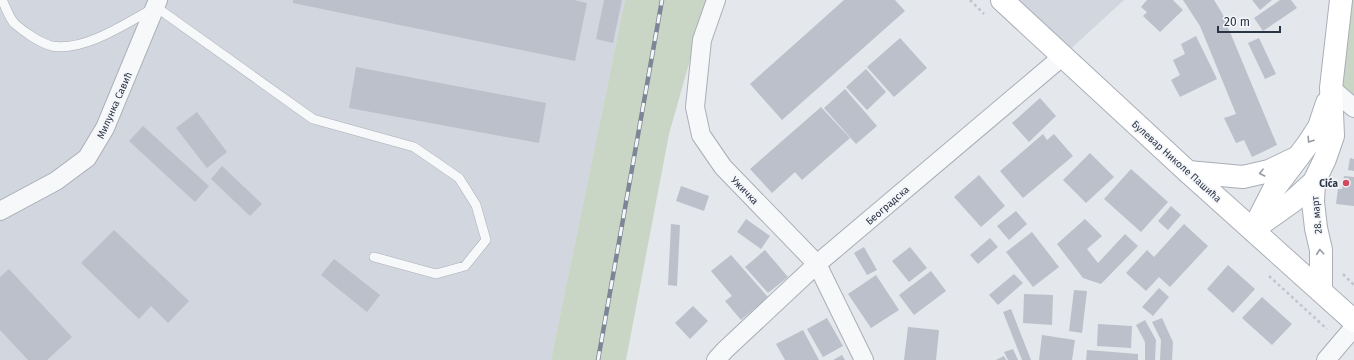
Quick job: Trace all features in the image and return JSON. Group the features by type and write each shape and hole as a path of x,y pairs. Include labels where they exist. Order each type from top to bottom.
{"main road":[{"name":"Булевар Николе Пашића","path":"1002,0 1188,172 1354,321"},
{"name":"28. март","path":"1321,291 1321,250 1316,228 1313,202 1314,182 1325,159 1333,136 1331,91 1341,0"},
{"name":"28. март","path":"1253,230 1274,188 1308,144 1319,127 1331,91"},
{"path":"1188,172 1243,176 1269,171 1297,158"},
{"path":"1253,230 1292,201 1314,182"}],"street":[{"name":"Ужичка","path":"716,0 702,40 695,107 700,135 723,167 817,264 864,360"},
{"name":"Милунка Савић","path":"0,211 56,181 87,158 105,128 157,3"},
{"name":"Београдска","path":"716,360 817,264 1063,56"},
{"path":"1331,91 1354,108"},
{"path":"1326,360 1354,327"}],"lane":[{"path":"2,0 14,23 38,40 52,46 75,46 107,35 157,3 313,119 414,147 459,178 476,205 486,240 465,266 436,274 374,257"}],"path":[{"path":"1345,277 1354,285"}],"shaded area":[{"path":"0,0 625,0 551,360 0,360"},
{"path":"1002,0 1124,0 1063,56"}],"green space":[{"path":"625,0 707,0 669,134 626,360 551,360"},
{"path":"1341,0 1354,0 1354,108 1331,88"}],"building":[{"path":"293,0 574,0 587,3 575,61 293,3"},
{"path":"604,0 622,0 613,43 596,39"},
{"path":"844,0 895,0 905,11 782,120 750,84"},
{"path":"1147,0 1173,0 1183,10 1160,32 1143,16 1147,12 1141,7"},
{"path":"1183,0 1214,0 1222,13 1277,145 1252,157 1244,140 1236,143 1224,118 1236,114 1200,26"},
{"path":"1252,0 1272,0 1260,10"},
{"path":"1280,0 1291,0 1297,8 1263,31 1254,18"},
{"path":"1196,36 1217,79 1180,97 1171,80 1180,75 1173,60 1185,54 1181,44"},
{"path":"900,38 927,68 894,97 867,67"},
{"path":"1259,38 1276,74 1265,79 1248,43"},
{"path":"356,67 546,103 539,143 349,108"},
{"path":"866,69 886,92 867,110 846,87"},
{"path":"845,89 877,126 856,144 824,108"},
{"path":"1040,98 1056,116 1029,142 1012,123"},
{"path":"821,107 850,138 802,180 795,172 772,193 750,169"},
{"path":"197,112 227,152 207,168 176,128"},
{"path":"143,126 209,186 195,202 129,141"},
{"path":"1043,134 1047,140 1054,134 1073,156 1023,198 1000,171"},
{"path":"1090,153 1114,177 1086,203 1063,180"},
{"path":"1350,158 1354,159 1354,171 1348,170"},
{"path":"222,166 262,204 250,216 211,179"},
{"path":"1131,169 1168,202 1141,232 1104,199"},
{"path":"979,175 1005,206 981,227 954,197"},
{"path":"1344,176 1354,177 1354,206 1336,204 1338,189 1342,189"},
{"path":"681,186 709,196 704,211 676,201"},
{"path":"1171,206 1181,215 1168,230 1158,221"},
{"path":"1016,211 1027,224 1009,240 997,226"},
{"path":"746,219 770,236 761,249 737,232"},
{"path":"1085,219 1102,236 1087,249 1098,263 1125,234 1138,246 1101,284 1083,278 1057,244"},
{"path":"671,224 680,225 677,286 668,285"},
{"path":"1184,224 1208,246 1170,287 1159,277 1146,291 1126,273 1147,250 1154,257"},
{"path":"114,230 189,301 168,323 151,306 139,319 81,263"},
{"path":"1032,232 1059,267 1033,287 1006,252"},
{"path":"990,238 998,247 978,264 970,255"},
{"path":"864,247 877,270 867,275 854,253"},
{"path":"910,247 927,268 909,282 892,261"},
{"path":"765,250 788,277 768,293 745,267"},
{"path":"731,255 768,297 741,320 725,301 732,296 711,271"},
{"path":"334,259 380,295 367,312 321,275"},
{"path":"1228,265 1255,289 1233,313 1207,289"},
{"path":"9,269 72,337 47,360 28,360 0,330 0,277"},
{"path":"931,271 946,291 914,315 899,295"},
{"path":"1014,274 1023,283 998,305 989,295"},
{"path":"876,275 899,310 871,328 848,294"},
{"path":"1159,288 1169,297 1153,316 1142,307"},
{"path":"1074,290 1087,291 1082,333 1069,331"},
{"path":"1024,294 1053,295 1052,325 1023,323"},
{"path":"1262,297 1292,324 1272,345 1242,318"},
{"path":"693,306 708,321 690,339 675,323"},
{"path":"1011,309 1031,360 1022,360 1003,312"},
{"path":"827,318 843,346 823,357 807,329"},
{"path":"1162,318 1173,342 1172,360 1160,360 1161,340 1152,322"},
{"path":"1145,320 1156,340 1155,360 1145,360 1145,342 1136,325"},
{"path":"1098,324 1132,326 1131,348 1097,346"},
{"path":"908,327 939,330 936,360 904,360"},
{"path":"803,330 819,360 785,360 776,344"},
{"path":"1042,335 1075,340 1072,360 1039,360"},
{"path":"1013,349 1018,360 1008,360 1004,352"},
{"path":"1087,350 1138,354 1138,360 1086,360"},
{"path":"842,355 845,360 833,360"},
{"path":"1004,356 1006,360 996,360"}],"railway":[{"path":"598,360 662,0"}],"place":[{"name":"Cića","path":"1346,183"}]}
